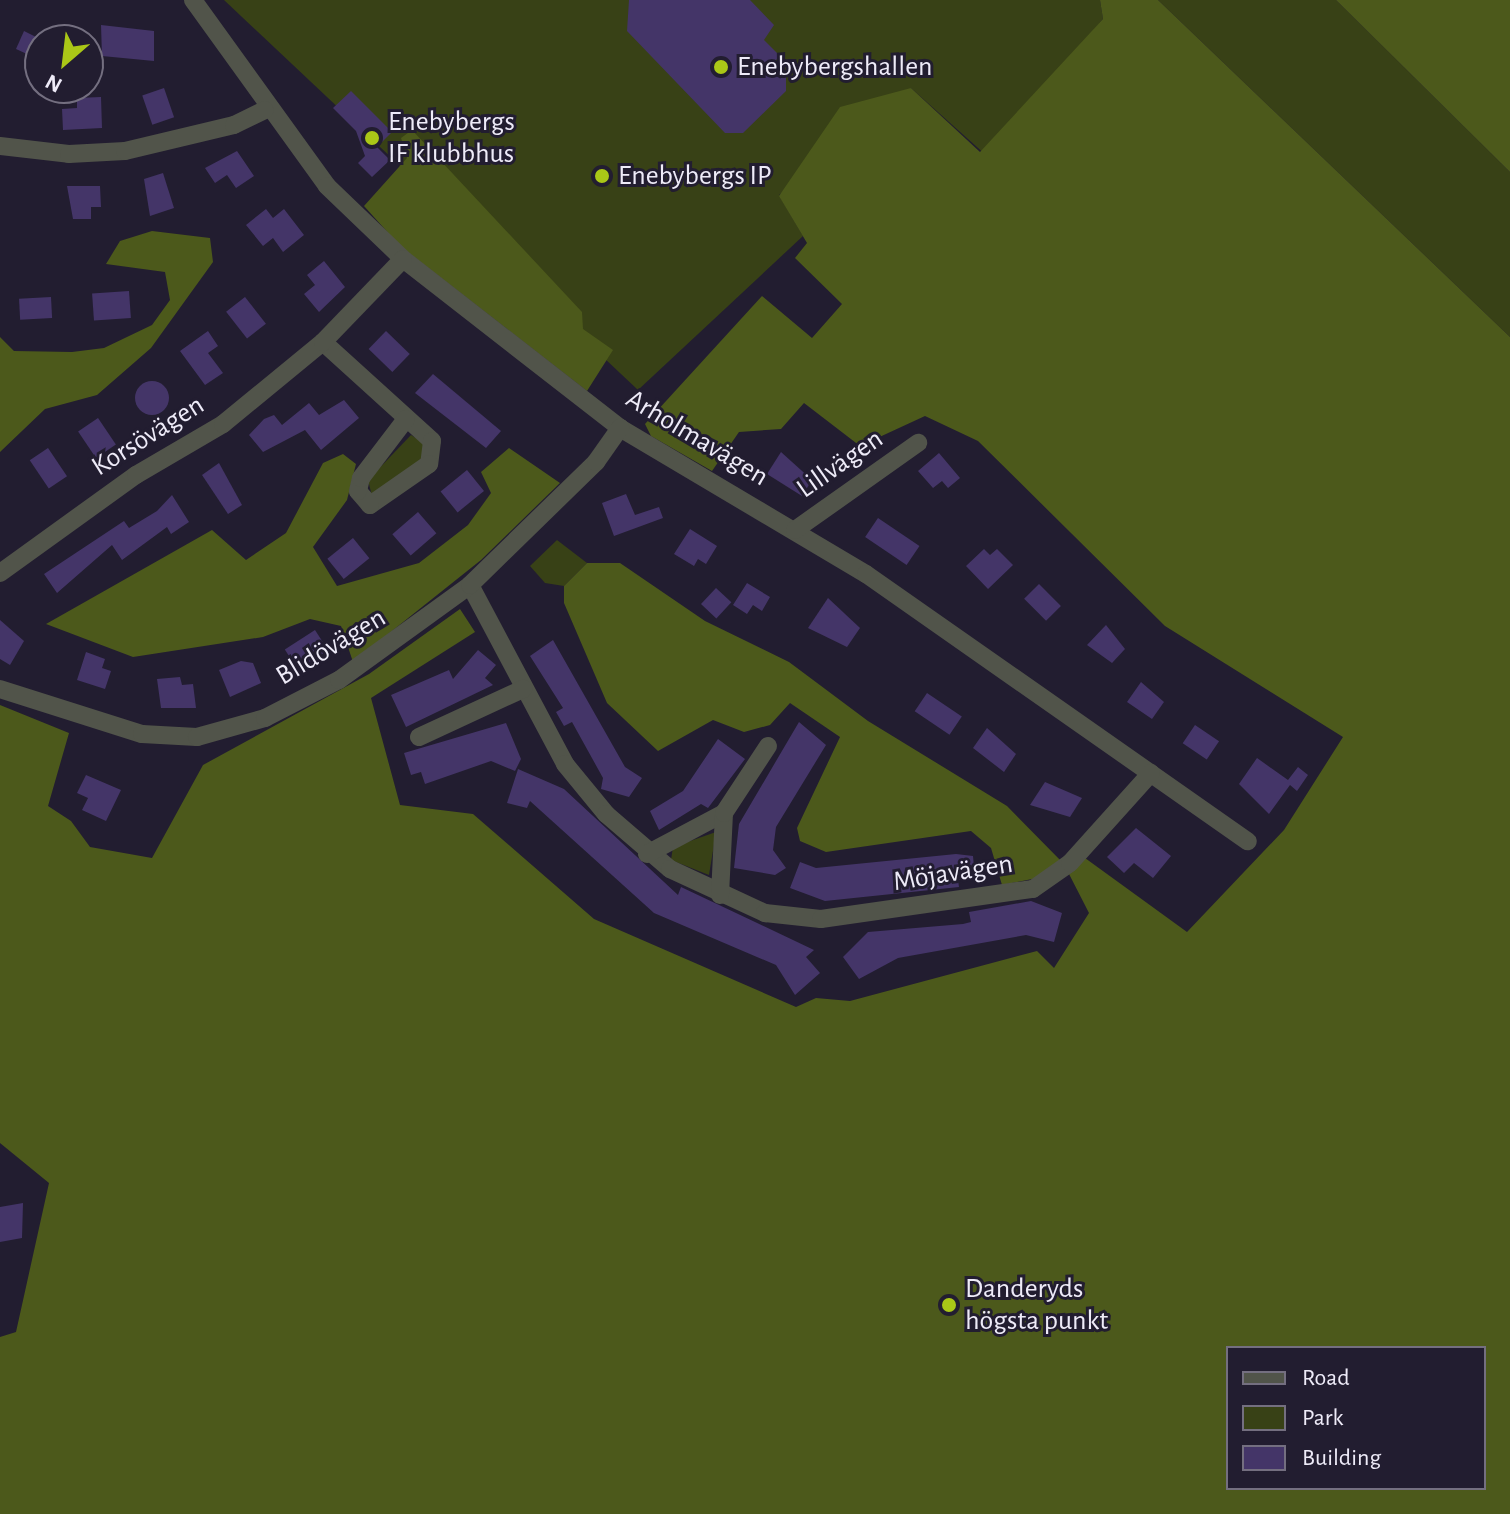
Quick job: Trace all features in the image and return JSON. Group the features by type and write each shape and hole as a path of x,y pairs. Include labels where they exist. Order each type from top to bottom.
{"street":[{"name":"Arholmavägen","path":"193,0 265,110 327,186 403,259 620,428 795,530 1248,841"},
{"path":"0,146 69,154 125,151 265,110"},
{"name":"Korsövägen","path":"0,573 136,475 223,424 323,342 403,259"},
{"path":"323,342 432,441 429,464 370,505 358,491 361,478 406,419"},
{"name":"Blidövägen","path":"0,689 111,728 197,737 225,732 339,680 470,585 596,462 620,428"},
{"name":"Lillvägen","path":"795,530 918,443"},
{"name":"Möjavägen","path":"470,585 565,764 647,854 720,895 765,913 821,919 1033,889 1070,863 1151,773"},
{"path":"419,737 523,689"},
{"path":"647,854 724,813 768,746"},
{"path":"720,895 724,813"}],"green space":[{"name":"Enebybergs IP","path":"224,0 1100,0 1103,19 987,156 911,88 779,195 803,236 638,390"},
{"path":"1100,0 1158,0 1510,337 1510,1514 0,1514 0,1337 16,1332 49,1183 0,1143 0,705 69,733 48,806 71,821 90,847 152,858 203,765 369,674 460,609 475,632 371,698 400,805 473,814 594,919 796,1007 816,998 850,1001 1037,951 1054,968 1089,913 1069,874 1085,858 1187,932 1284,830 1343,737 1165,626 978,441 925,416 860,446 804,403 781,429 739,432 712,471 651,436 645,424 762,296 812,338 842,304 795,258 807,243 779,196 840,107 911,88 980,152 1103,19"},
{"path":"1158,0 1336,0 1510,172 1510,337"},
{"path":"1336,0 1510,0 1510,172"},
{"path":"412,130 582,312 583,329 613,350 587,391 400,246 364,206 407,158 401,138"},
{"path":"152,231 210,238 213,262 151,348 97,395 45,409 0,452 0,337 14,351 72,352 104,348 152,325 170,300 165,272 106,264 120,241"},
{"path":"411,435 425,444 423,458 372,496 368,480"},
{"path":"509,448 560,483 481,560 353,662 341,626 310,619 263,637 133,657 46,624 212,530 246,560 286,533 323,463 343,454 356,464 347,500 313,547 337,586 419,563 468,525 491,493 481,472"},
{"path":"557,540 587,563 564,586 545,583 530,566"},
{"path":"587,563 620,563 705,621 789,662 868,721 1007,806 1062,862 1037,878 1002,885 991,848 971,831 826,852 800,841 797,828 840,737 790,703 770,725 744,732 713,720 658,751 607,703 564,603 564,586"},
{"path":"716,832 709,875 671,860 673,847"}],"building":[{"name":"Enebybergshallen","path":"629,0 750,0 774,25 764,40 780,56 775,61 786,73 786,91 743,133 725,133 627,31"},
{"path":"104,25 154,31 154,61 104,56"},
{"path":"24,31 24,53 16,49"},
{"path":"164,88 174,117 152,125 142,95"},
{"name":"Enebybergs IF klubbhus","path":"351,91 392,132 377,147 390,160 372,177 358,163 365,156 356,131 333,108"},
{"path":"77,104 101,104 102,128 63,130 62,109 77,108"},
{"path":"237,151 254,176 236,188 227,175 215,183 205,168"},
{"path":"163,173 174,208 150,216 144,179"},
{"path":"67,186 100,186 101,207 91,207 91,219 73,219"},
{"path":"266,209 273,218 284,209 304,235 283,252 273,238 263,246 246,225"},
{"path":"324,261 345,287 319,312 304,294 315,285 307,275"},
{"path":"129,291 131,318 94,321 92,294"},
{"path":"51,297 52,318 20,320 19,299"},
{"path":"245,297 266,324 247,339 226,312"},
{"path":"208,331 218,346 208,353 223,373 205,385 180,351"},
{"path":"386,331 410,354 392,372 369,349"},
{"path":"433,374 501,431 486,448 415,393"},
{"path":"152,381 164,386 169,398 164,410 152,415 140,410 135,398 140,386"},
{"path":"344,400 359,418 321,450 305,430 263,452 249,435 264,419 274,415 282,425 309,403 319,415"},
{"path":"98,418 116,445 96,458 78,431"},
{"path":"48,448 67,476 49,488 30,460"},
{"path":"781,452 812,480 802,496 767,474"},
{"path":"939,453 960,478 948,488 942,481 933,488 918,471"},
{"path":"219,463 242,505 228,514 202,475"},
{"path":"467,470 484,491 458,512 441,491"},
{"path":"626,494 635,515 659,507 663,518 614,536 602,503"},
{"path":"172,495 189,522 171,534 167,527 122,560 112,545 57,593 44,574 124,521 129,528 157,511"},
{"path":"418,512 436,533 411,555 392,534"},
{"path":"878,518 919,546 907,565 865,537"},
{"path":"690,529 717,546 706,564 698,559 694,566 674,554"},
{"path":"353,538 369,558 344,579 327,559"},
{"path":"984,549 990,555 997,549 1013,565 988,589 966,566"},
{"path":"747,583 770,597 762,611 753,605 747,614 733,605"},
{"path":"1039,584 1061,606 1046,621 1024,599"},
{"path":"716,588 731,602 716,618 701,604"},
{"path":"828,598 860,628 847,647 808,628"},
{"path":"0,620 24,641 10,665 0,659"},
{"path":"1106,625 1125,649 1112,663 1087,645"},
{"path":"315,630 328,650 298,670 285,650"},
{"path":"553,640 625,767 642,778 629,797 601,789 603,778 572,722 564,726 556,712 563,708 530,656"},
{"path":"478,650 496,665 485,678 493,685 406,727 391,695 449,670 453,679"},
{"path":"86,652 105,659 102,668 111,671 105,689 77,680"},
{"path":"241,661 253,663 261,683 230,697 219,670"},
{"path":"180,677 182,685 193,684 196,708 161,708 157,679"},
{"path":"1141,682 1164,702 1152,719 1127,702"},
{"path":"927,693 962,716 950,735 915,711"},
{"path":"799,722 826,745 776,827 773,850 786,868 775,875 734,868 739,824"},
{"path":"506,723 521,759 515,771 491,761 425,784 421,772 411,775 404,753"},
{"path":"1195,725 1219,741 1207,759 1183,743"},
{"path":"987,728 1016,754 1004,772 973,748"},
{"path":"718,739 745,759 708,808 701,804 659,830 650,811 683,791"},
{"path":"1257,758 1288,780 1298,767 1308,775 1297,791 1290,785 1269,814 1239,784"},
{"path":"518,769 564,789 678,895 681,887 814,950 806,957 820,973 795,995 776,965 654,913 530,801 527,808 507,803"},
{"path":"86,775 121,790 106,821 82,810 88,798 77,793"},
{"path":"1045,782 1082,798 1070,817 1030,805"},
{"path":"1136,828 1171,856 1153,878 1134,863 1124,873 1107,857"},
{"path":"956,854 973,856 975,878 958,880 959,887 825,901 790,888 800,862 816,868"},
{"path":"1031,901 1062,913 1054,942 1026,935 898,958 859,979 843,957 868,932 963,924 971,922 969,912"},
{"path":"23,1203 22,1238 0,1242 0,1207"}],"place":[{"name":"Enebybergshallen","path":"721,67"},
{"name":"Enebybergs IF klubbhus","path":"372,138"},
{"name":"Enebybergs IP","path":"602,176"},
{"name":"Danderyds högsta punkt","path":"949,1305"}]}
